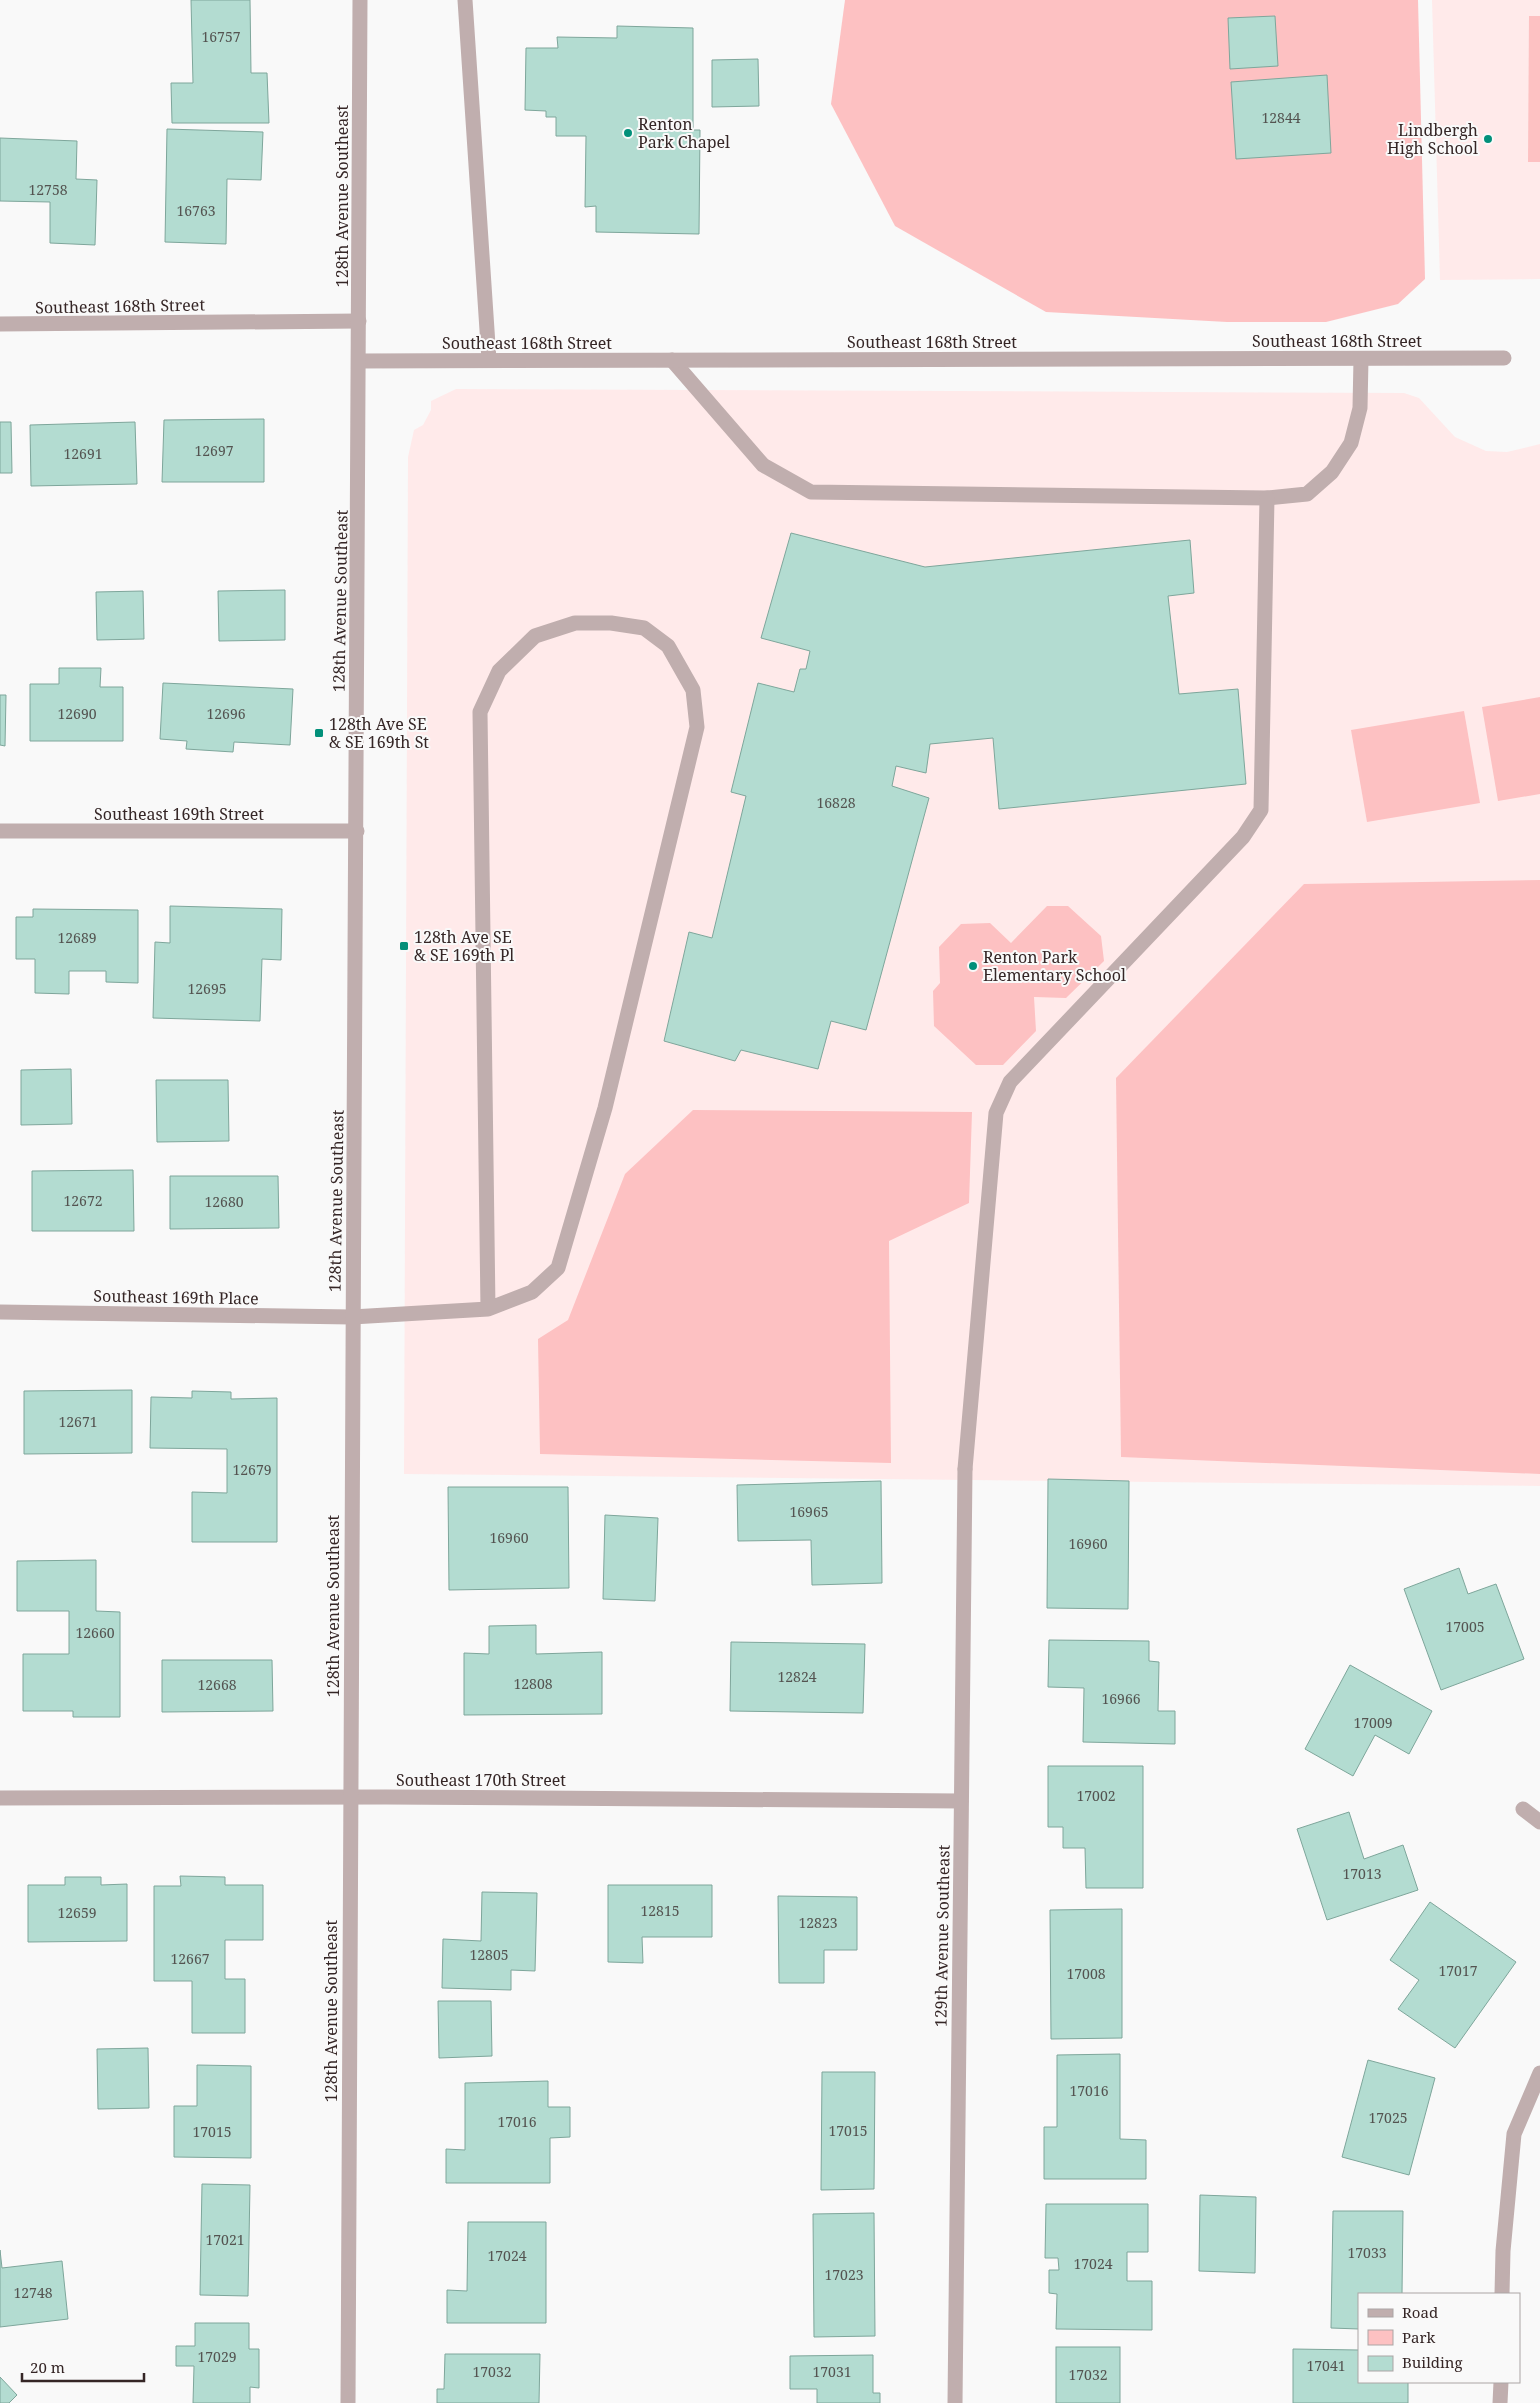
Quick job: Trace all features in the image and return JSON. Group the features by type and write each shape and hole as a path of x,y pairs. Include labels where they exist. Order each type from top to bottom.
{"street":[{"name":"128th Avenue Southeast","path":"348,2403 349,1796 360,360 360,0"},
{"path":"465,0 489,360"},
{"name":"Southeast 168th Street","path":"0,324 359,321"},
{"name":"Southeast 168th Street","path":"360,360 1504,358"},
{"path":"672,360 763,465 811,492 1267,498 1307,494 1332,472 1351,443 1360,408 1361,359"},
{"name":"129th Avenue Southeast","path":"955,2403 965,1469 996,1113 1010,1082 1243,837 1261,810 1267,498"},
{"name":"Southeast 169th Place","path":"0,1312 352,1317 488,1309 532,1292 558,1268 605,1108 697,727 693,690 668,646 644,628 611,623 575,622 535,636 499,671 480,712 488,1309"},
{"name":"Southeast 169th Street","path":"0,831 357,831"},
{"name":"Southeast 170th Street","path":"0,1798 349,1796 961,1802"},
{"path":"1523,1809 1540,1822"},
{"path":"1502,2293 1503,2251 1514,2134 1540,2073"},
{"path":"1500,2403 1501,2383"}],"shaded area":[{"name":"Lindbergh High School","path":"1432,0 1540,0 1540,279 1440,280"},
{"name":"Renton Park Elementary School","path":"456,389 1404,393 1419,398 1455,437 1486,451 1507,452 1540,444 1540,1486 404,1474 408,457 414,430 423,425 431,410 431,401"}],"green space":[{"path":"845,0 1418,0 1425,279 1398,304 1326,322 1227,322 1046,312 895,226 831,104"},
{"path":"1529,16 1540,16 1540,162 1528,162"},
{"path":"1540,697 1540,794 1498,801 1482,707"},
{"path":"1464,711 1480,803 1367,822 1351,730"},
{"path":"1540,880 1540,1474 1121,1457 1116,1078 1304,884"},
{"path":"1047,906 1068,906 1101,936 1104,961 1066,998 1034,997 1036,1031 1003,1065 976,1065 934,1026 933,991 940,983 939,947 961,924 990,923 1011,943"},
{"path":"693,1110 972,1112 969,1203 889,1241 891,1463 540,1454 538,1339 568,1320 625,1174"}],"building":[{"path":"191,0 250,0 251,73 267,73 269,123 172,123 171,83 193,83"},
{"path":"1275,16 1278,66 1230,69 1228,18"},
{"name":"Renton Park Chapel","path":"617,26 693,28 693,130 700,130 699,234 596,232 596,206 585,207 586,136 556,136 556,117 546,117 546,111 525,110 526,48 558,48 557,37 617,38"},
{"path":"758,59 759,106 712,107 712,60"},
{"path":"1327,75 1331,153 1236,159 1231,82"},
{"path":"167,129 263,132 261,180 227,179 226,244 165,242"},
{"path":"0,138 77,141 76,179 97,180 95,245 50,243 50,202 0,201"},
{"path":"264,419 264,482 162,482 164,420"},
{"path":"0,422 11,422 12,473 0,473"},
{"path":"135,422 137,484 31,486 30,425"},
{"path":"791,533 925,567 1190,540 1194,593 1168,596 1179,694 1238,689 1246,784 999,809 993,738 930,744 926,773 896,766 892,786 929,798 866,1030 831,1021 818,1069 741,1050 735,1061 664,1041 689,932 712,938 746,796 731,792 758,683 794,692 800,669 806,669 810,651 761,638"},
{"path":"285,590 285,640 219,641 218,591"},
{"path":"143,591 144,639 97,640 96,592"},
{"path":"59,668 101,668 100,687 123,687 123,741 30,741 30,684 59,684"},
{"path":"163,683 293,689 290,745 234,742 233,752 186,749 187,741 160,739"},
{"path":"0,695 6,695 5,746 0,745"},
{"path":"170,906 282,909 281,960 262,959 260,1021 153,1018 155,942 170,943"},
{"path":"33,909 138,910 138,983 106,982 106,971 69,971 69,994 35,993 35,959 16,959 16,917 33,917"},
{"path":"71,1069 72,1124 21,1125 21,1070"},
{"path":"156,1080 228,1080 229,1141 157,1142"},
{"path":"133,1170 134,1231 32,1231 32,1171"},
{"path":"170,1176 278,1176 279,1228 170,1229"},
{"path":"132,1390 132,1453 24,1454 24,1391"},
{"path":"192,1391 231,1392 231,1399 277,1398 277,1542 192,1542 192,1492 227,1493 227,1449 150,1448 151,1397 192,1398"},
{"path":"1048,1479 1129,1481 1128,1609 1047,1608"},
{"path":"881,1481 882,1583 812,1585 811,1540 738,1541 737,1485"},
{"path":"448,1487 568,1487 569,1588 449,1590"},
{"path":"605,1515 658,1518 655,1601 603,1599"},
{"path":"96,1560 96,1611 120,1612 120,1717 73,1717 73,1711 23,1711 23,1654 69,1654 69,1611 17,1611 17,1561"},
{"path":"1459,1568 1468,1594 1496,1584 1524,1659 1441,1690 1404,1589"},
{"path":"536,1625 536,1654 602,1652 602,1714 464,1715 464,1653 489,1654 489,1626"},
{"path":"1049,1640 1149,1641 1149,1661 1159,1662 1158,1711 1175,1711 1175,1744 1083,1742 1084,1688 1048,1687"},
{"path":"731,1642 865,1644 863,1713 730,1711"},
{"path":"162,1660 272,1660 273,1711 162,1712"},
{"path":"1350,1665 1432,1711 1409,1754 1375,1735 1353,1776 1305,1749"},
{"path":"1048,1766 1143,1766 1143,1888 1086,1888 1085,1848 1063,1848 1063,1827 1048,1827"},
{"path":"1349,1812 1364,1859 1403,1845 1418,1890 1327,1920 1297,1829"},
{"path":"180,1876 225,1877 225,1885 263,1885 263,1940 225,1940 225,1979 245,1979 245,2033 192,2033 192,1981 154,1981 154,1886 181,1886"},
{"path":"65,1877 101,1877 101,1885 127,1884 127,1941 28,1942 28,1885 65,1885"},
{"path":"608,1885 712,1885 712,1937 642,1937 643,1963 608,1962"},
{"path":"482,1892 537,1893 535,1971 511,1970 511,1990 442,1988 443,1939 481,1941"},
{"path":"778,1896 857,1897 857,1950 824,1950 824,1983 779,1983"},
{"path":"1430,1902 1516,1962 1455,2048 1398,2009 1419,1980 1390,1960"},
{"path":"1122,1909 1122,2038 1051,2039 1050,1910"},
{"path":"438,2001 491,2001 492,2056 439,2058"},
{"path":"148,2048 149,2108 98,2109 97,2049"},
{"path":"1120,2054 1120,2139 1146,2140 1146,2179 1044,2179 1044,2127 1057,2127 1057,2055"},
{"path":"1368,2060 1435,2078 1409,2175 1342,2157"},
{"path":"197,2065 251,2066 251,2158 174,2157 174,2106 197,2106"},
{"path":"822,2072 875,2072 874,2189 821,2190"},
{"path":"548,2081 548,2107 570,2107 570,2137 550,2138 550,2183 446,2183 446,2149 465,2150 465,2083"},
{"path":"202,2184 250,2185 248,2296 200,2295"},
{"path":"1200,2195 1256,2197 1255,2273 1199,2271"},
{"path":"1046,2204 1148,2204 1148,2252 1127,2252 1127,2281 1152,2281 1152,2330 1056,2329 1057,2294 1049,2293 1049,2270 1059,2270 1058,2258 1045,2258"},
{"path":"1333,2211 1403,2211 1402,2293 1358,2293 1358,2329 1331,2328"},
{"path":"874,2213 875,2336 814,2337 813,2214"},
{"path":"468,2222 546,2222 546,2323 447,2323 447,2290 467,2291"},
{"path":"0,2250 2,2268 62,2261 68,2319 0,2327"},
{"path":"195,2323 249,2323 249,2349 259,2349 259,2388 250,2387 250,2403 193,2403 194,2366 176,2366 176,2346 195,2346"},
{"path":"1056,2347 1120,2347 1120,2403 1056,2403"},
{"path":"1293,2349 1358,2350 1358,2383 1408,2383 1408,2403 1293,2403"},
{"path":"445,2354 540,2354 539,2403 437,2403 437,2389 444,2389"},
{"path":"873,2355 873,2393 880,2393 880,2403 817,2403 817,2389 790,2389 790,2356"},
{"path":"0,2377 17,2395 9,2403 0,2403"}],"place":[{"name":"Renton Park Chapel","path":"628,133"},
{"name":"Lindbergh High School","path":"1488,139"},
{"name":"128th Ave SE & SE 169th St","path":"319,733"},
{"name":"128th Ave SE & SE 169th Pl","path":"404,946"},
{"name":"Renton Park Elementary School","path":"973,966"}]}
